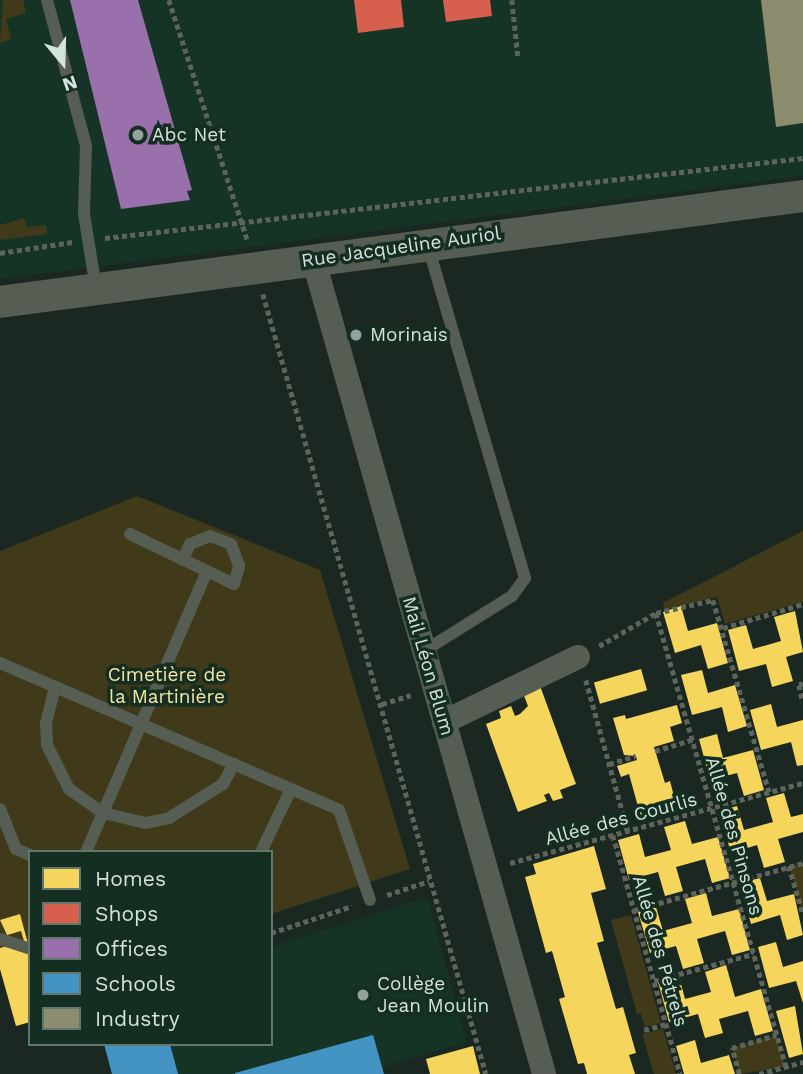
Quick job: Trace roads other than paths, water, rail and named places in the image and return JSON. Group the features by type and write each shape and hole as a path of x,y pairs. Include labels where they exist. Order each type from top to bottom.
{"street":[{"name":"Rue Jacqueline Auriol","path":"0,302 427,242 803,196"},
{"name":"Mail Léon Blum","path":"313,258 544,1074"},
{"path":"444,722 578,657"}],"lane":[{"path":"47,0 86,146 88,240 96,288"},
{"path":"424,651 512,596 525,578 427,242"},
{"path":"130,534 234,584 239,566 231,544 210,536 190,544 183,559"},
{"path":"87,850 208,571"},
{"path":"0,663 339,810 370,901"},
{"path":"55,687 46,723 47,745 69,789 103,813 146,823 169,818 223,784 234,764"},
{"path":"262,850 291,789"},
{"path":"0,808 16,849 28,854"},
{"path":"0,939 28,948"}],"place":[{"name":"Abc Net","path":"138,135"},
{"name":"Morinais","path":"356,335"},
{"name":"Collège Jean Moulin","path":"363,995"}],"park label":[{"name":"Cimetière de la Martinière","path":"167,686"}]}
